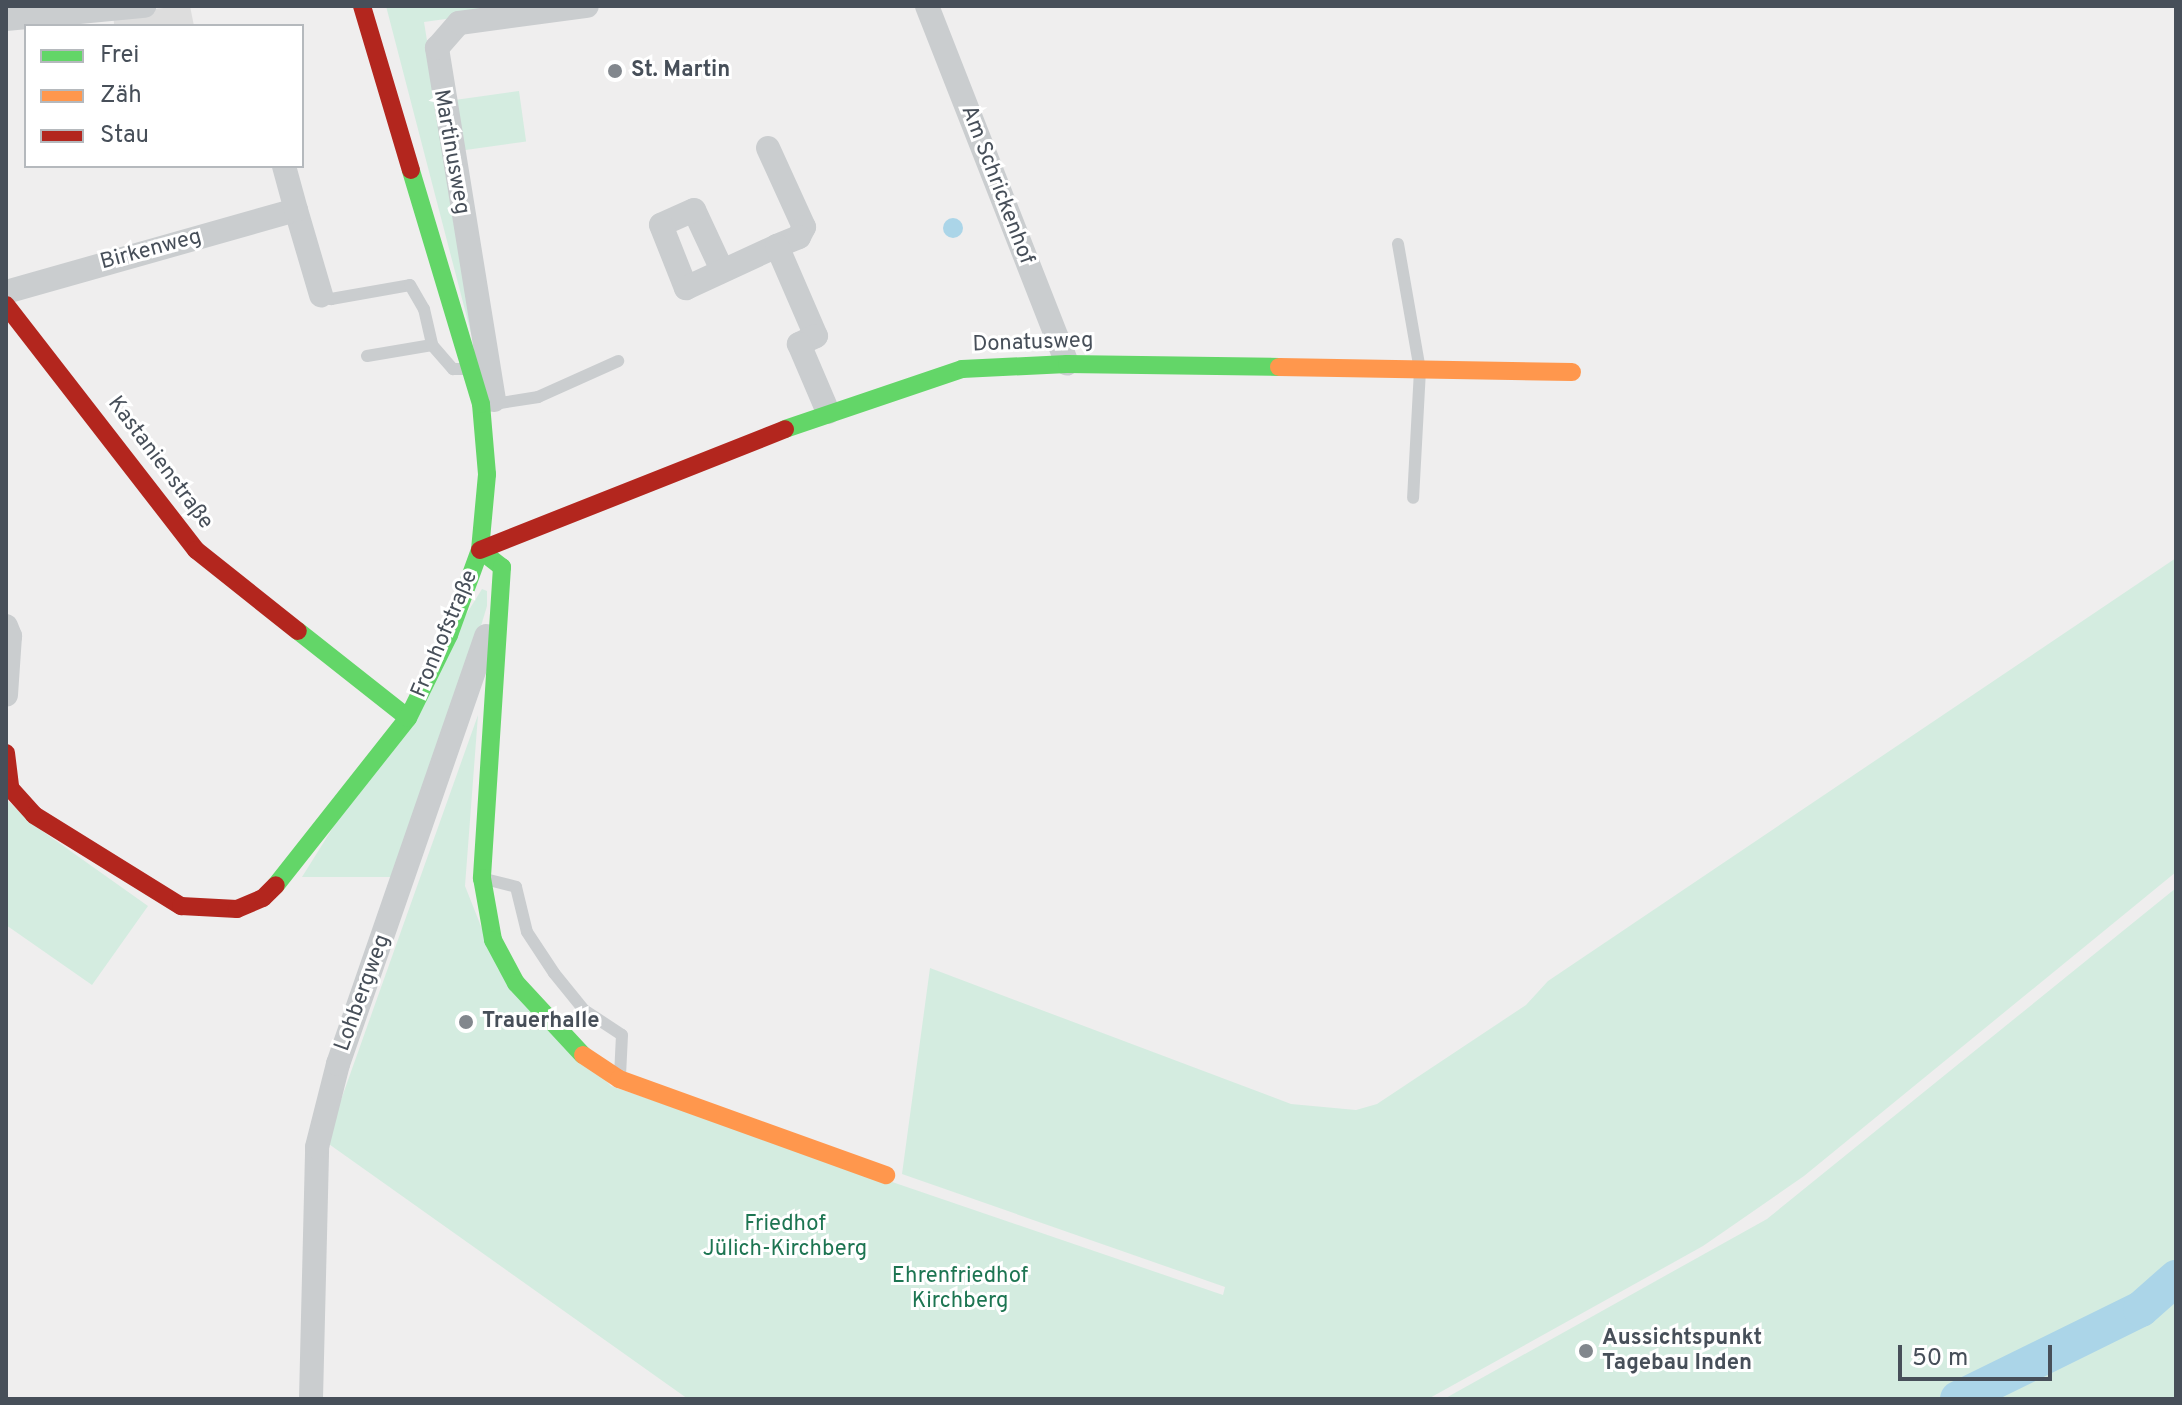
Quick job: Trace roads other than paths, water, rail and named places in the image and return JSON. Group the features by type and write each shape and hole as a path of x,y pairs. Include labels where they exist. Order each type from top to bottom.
{"street":[{"path":"6,19 144,6"},
{"name":"Fronhofstraße","path":"6,753 10,788 34,815 66,837 181,906 205,911 237,909 263,898 286,875 408,718 449,635 480,550 487,474 488,404 471,368 362,6"},
{"name":"Martinusweg","path":"488,404 437,48 459,23 587,6"},
{"name":"Am Schrickenhof","path":"927,6 1067,364"},
{"path":"722,270 799,237 804,227 768,148"},
{"path":"285,168 321,295"},
{"name":"Birkenweg","path":"6,292 296,210"},
{"path":"777,246 816,336 799,344 828,412"},
{"name":"Kastanienstraße","path":"6,305 196,550 408,718"},
{"name":"Donatusweg","path":"480,550 828,412 962,369 1067,364 1572,372"},
{"name":"Lohbergweg","path":"480,550 502,567 482,878 493,940 516,983 570,1047 619,1079 886,1175"},
{"name":"Lohbergweg","path":"311,1399 317,1147 338,1064 478,670 490,617 500,606"},
{"path":"6,626 10,636 6,695"}],"lane":[{"path":"1398,244 1420,370 1413,498"},
{"path":"321,295 331,299 410,285 424,309 432,345 453,369 471,368"},
{"path":"367,356 432,345"},
{"path":"488,404 538,397 618,361"},
{"path":"482,878 516,887 527,932 554,973 584,1010 622,1035 619,1079"}],"water":[{"path":"949,218 957,218 963,228 957,238 949,238 943,232 943,224"}],"waterway":[{"path":"1958,1399 2141,1309 2176,1278"}],"place":[{"name":"St. Martin","path":"615,71"},
{"name":"Trauerhalle","path":"466,1022"},
{"name":"Aussichtspunkt Tagebau Inden","path":"1586,1351"}],"park label":[{"name":"Friedhof Jülich-Kirchberg","path":"785,1236"},
{"name":"Ehrenfriedhof Kirchberg","path":"960,1288"}]}
